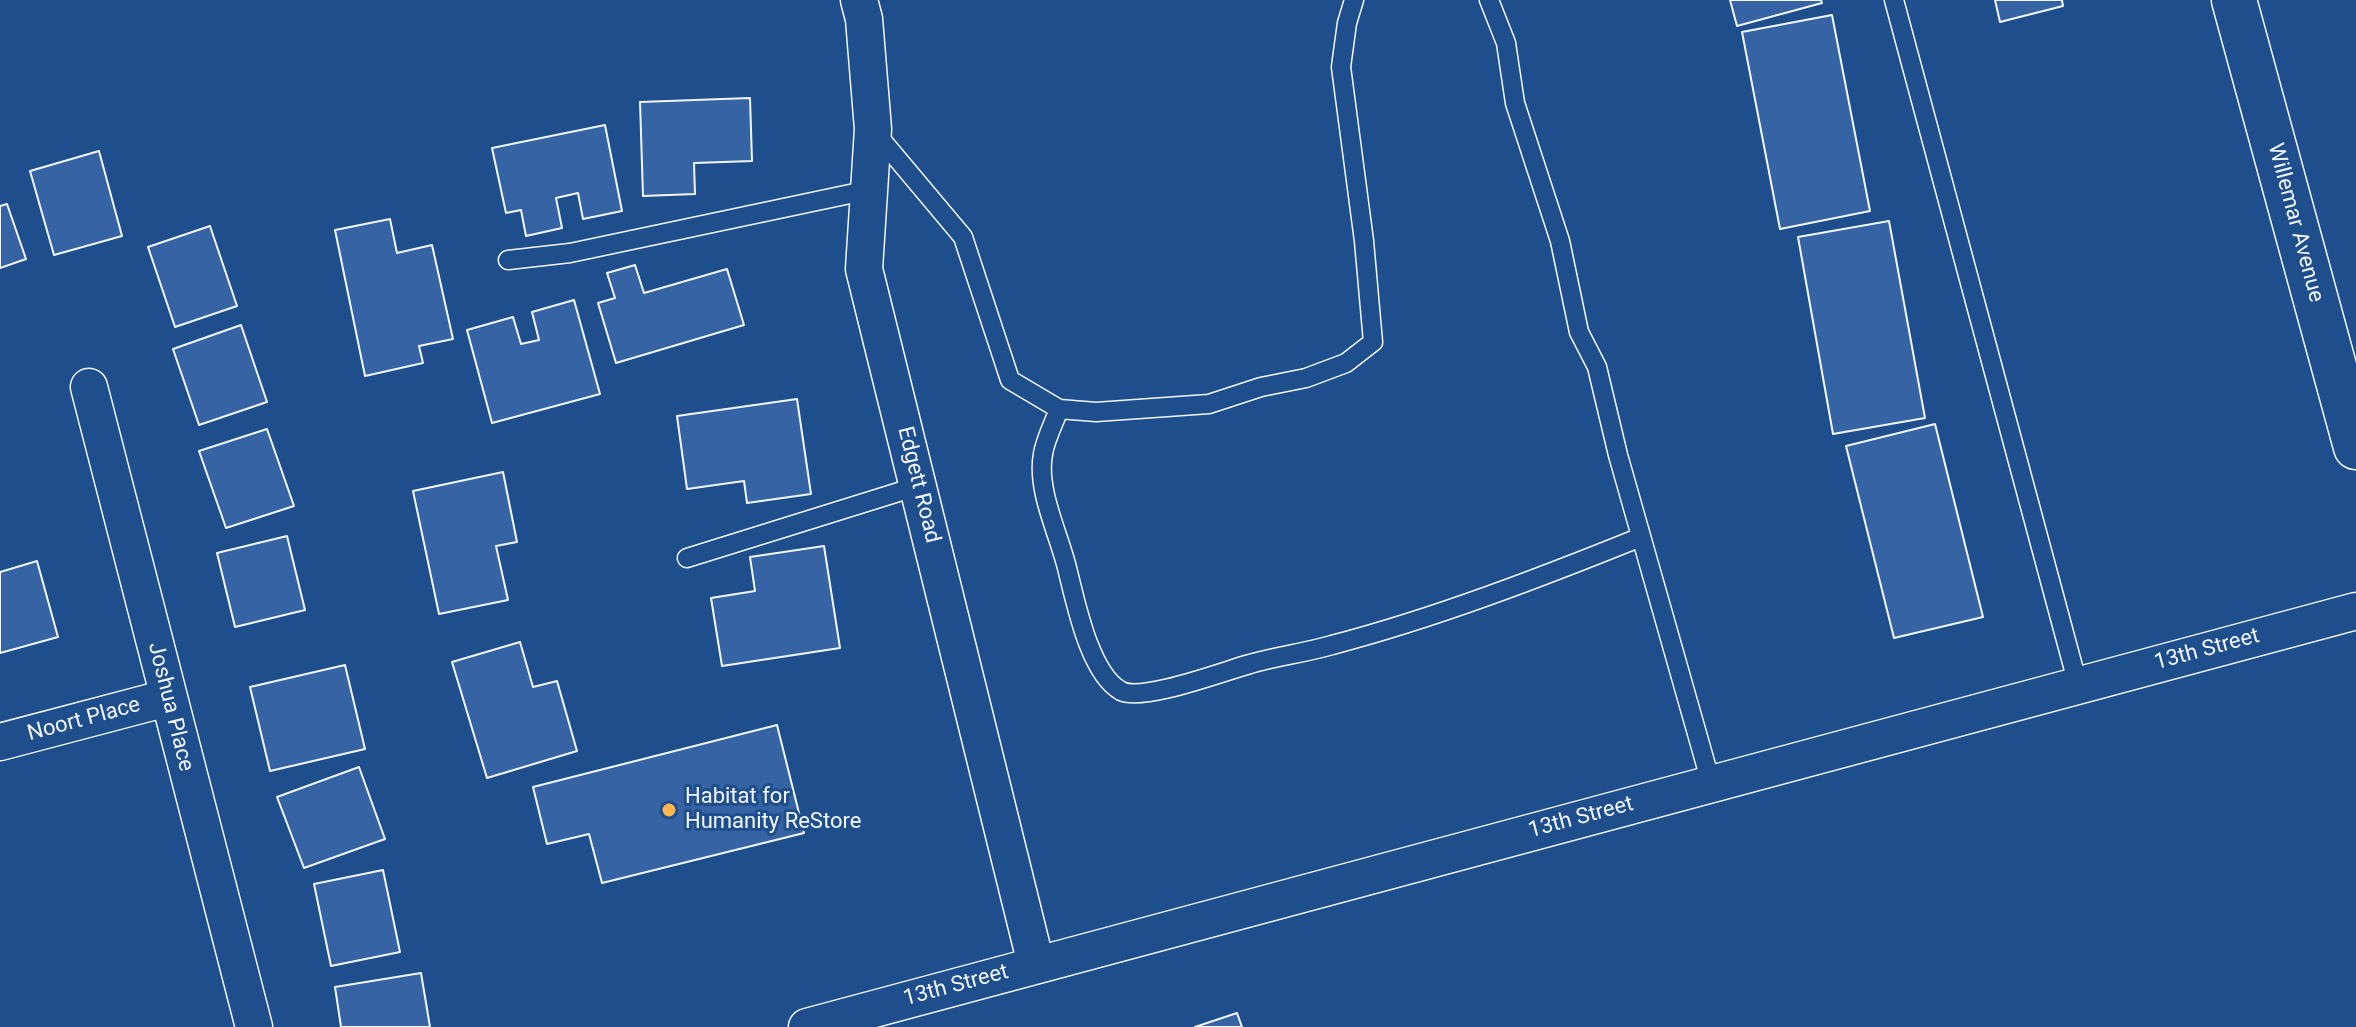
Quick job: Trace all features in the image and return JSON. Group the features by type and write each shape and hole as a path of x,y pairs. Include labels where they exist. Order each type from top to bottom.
{"street":[{"name":"Edgett Road","path":"859,0 864,19 873,129 864,269 1036,964"},
{"name":"Willemar Avenue","path":"2234,0 2356,447"},
{"name":"Joshua Place","path":"89,387 254,1027"},
{"name":"13th Street","path":"807,1027 2356,611"},
{"name":"Noort Place","path":"0,742 167,698"}],"lane":[{"path":"873,129 963,237 1010,380 1059,409 1096,412 1209,404 1261,387 1306,378 1346,363 1373,342 1367,265 1341,67 1347,23 1354,0"},
{"path":"1489,0 1506,43 1515,103 1560,241 1579,332 1597,367 1641,537 1711,783"},
{"path":"1894,0 2078,685"},
{"path":"508,260 570,253 869,190"},
{"path":"1059,409 1043,454 1045,494 1078,614 1103,676 1122,692 1141,693 1192,682 1253,663 1332,645 1562,569 1641,537"},
{"path":"687,558 918,486"}],"building":[{"path":"1730,0 1821,0 1822,3 1737,26"},
{"path":"1995,0 2062,0 2063,6 2000,22"},
{"path":"1832,15 1870,211 1780,229 1742,32"},
{"path":"750,98 752,161 694,163 695,194 643,196 640,102"},
{"path":"605,125 622,211 583,219 578,193 556,198 562,228 526,236 521,210 506,213 492,148"},
{"path":"99,151 122,236 54,255 30,171"},
{"path":"7,204 26,259 0,268 0,206"},
{"path":"390,219 397,253 432,245 453,339 419,346 423,363 365,376 335,230"},
{"path":"1889,221 1925,418 1833,434 1798,237"},
{"path":"210,226 237,306 175,327 148,247"},
{"path":"635,265 644,293 727,269 744,325 616,363 598,303 615,298 607,273"},
{"path":"574,300 600,394 492,423 467,330 513,317 521,344 539,340 532,312"},
{"path":"241,325 267,402 199,425 173,349"},
{"path":"797,399 811,494 747,503 744,481 687,489 677,416"},
{"path":"1935,424 1983,617 1894,638 1846,446"},
{"path":"267,429 294,506 226,528 199,451"},
{"path":"503,472 517,542 496,546 508,600 439,614 413,491"},
{"path":"287,536 305,610 235,627 217,553"},
{"path":"824,546 840,648 722,666 711,598 755,591 750,557"},
{"path":"37,561 58,637 0,653 0,572"},
{"path":"520,642 533,687 557,681 577,751 487,778 452,662"},
{"path":"345,665 365,749 270,771 250,687"},
{"name":"Habitat for Humanity ReStore","path":"777,725 804,833 602,883 589,834 547,844 533,787"},
{"path":"359,767 385,839 304,868 277,797"},
{"path":"383,870 400,952 331,966 314,884"},
{"path":"421,973 430,1027 341,1027 335,987"},
{"path":"1237,1013 1242,1027 1195,1027"}],"place":[{"name":"Habitat for Humanity ReStore","path":"669,810"}]}
